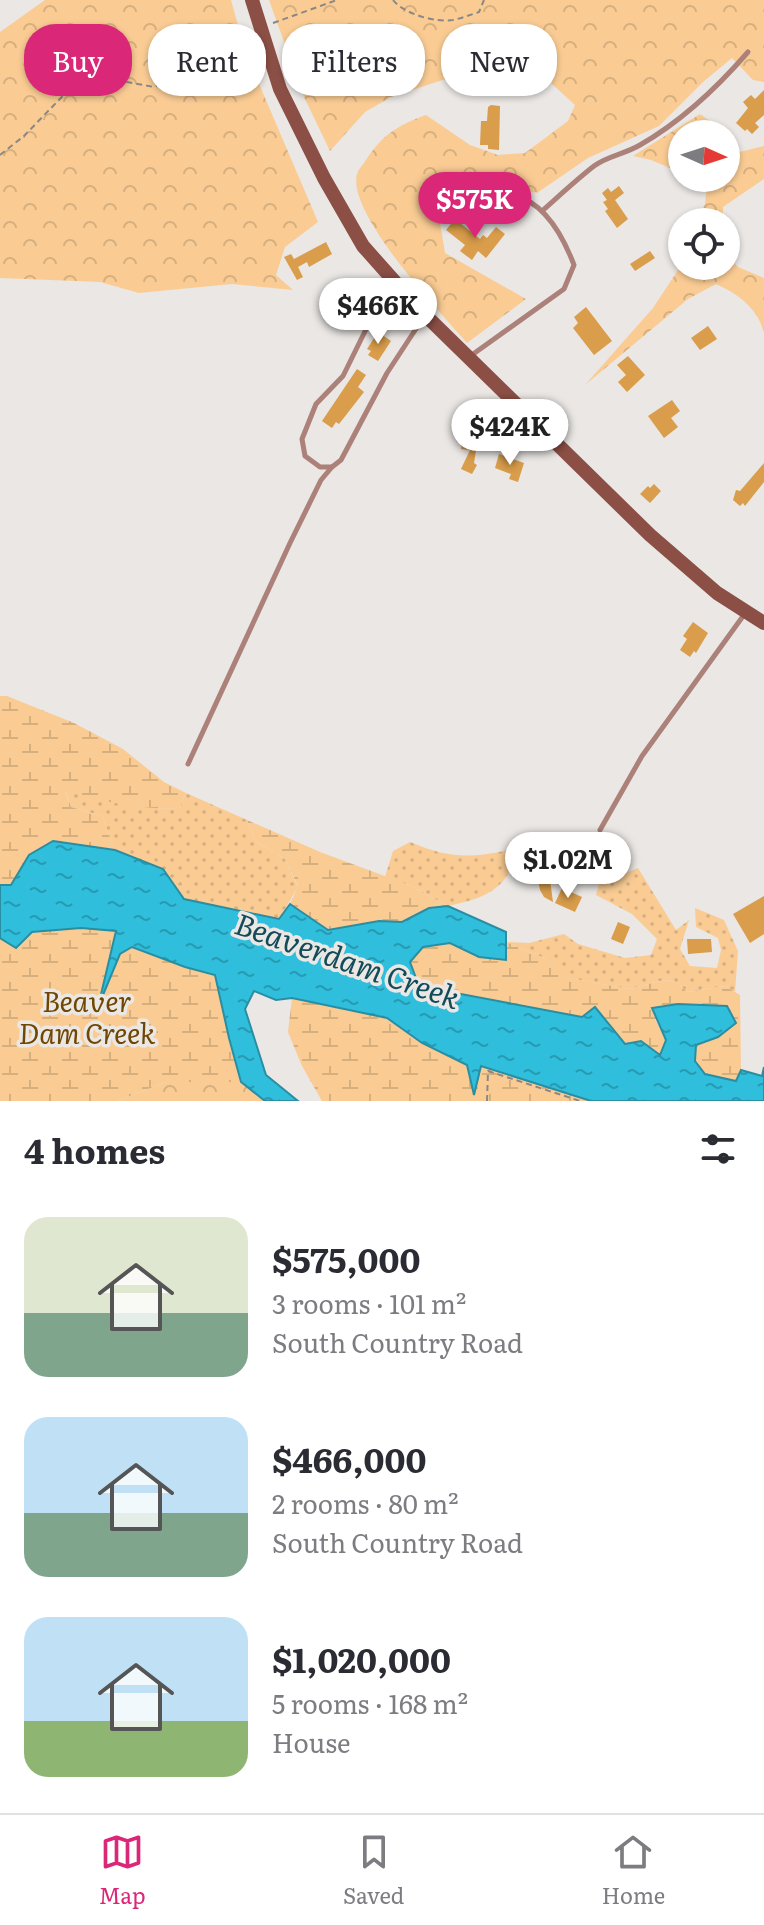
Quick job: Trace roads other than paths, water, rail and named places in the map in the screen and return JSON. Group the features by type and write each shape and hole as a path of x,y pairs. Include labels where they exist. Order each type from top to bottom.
{"main road":[{"path":"252,0 280,89 324,178 363,246 425,315 650,535 717,593 764,623"}],"lane":[{"path":"542,211 597,164 634,149 697,106 748,52"},
{"path":"468,357 564,289 574,265 566,243 538,206 511,194 470,200"},
{"path":"332,467 320,467 305,456 302,439 316,404 343,376 376,309 398,285"},
{"path":"188,764 321,480 341,460 387,373 425,315"},
{"path":"600,830 642,756 747,611"}],"water":[{"name":"Beaverdam Creek","path":"53,841 115,850 163,869 184,899 279,919 290,904 328,930 379,921 402,922 429,908 448,906 506,932 506,960 479,957 450,943 423,947 410,962 416,978 429,988 582,1017 595,1007 625,1044 641,1041 660,1055 666,1040 652,1008 678,1004 727,1006 736,1023 718,1037 696,1045 695,1061 705,1074 736,1081 741,1070 762,1076 764,1067 764,1101 591,1101 481,1066 474,1095 467,1065 422,1043 387,1018 292,998 276,1000 254,991 245,1009 266,1075 298,1101 265,1101 241,1082 215,975 132,947 120,954 98,1007 116,931 81,928 32,932 16,948 0,938 0,885 11,885 29,855"}],"park label":[{"name":"Beaver Dam Creek","path":"87,1016"}]}
